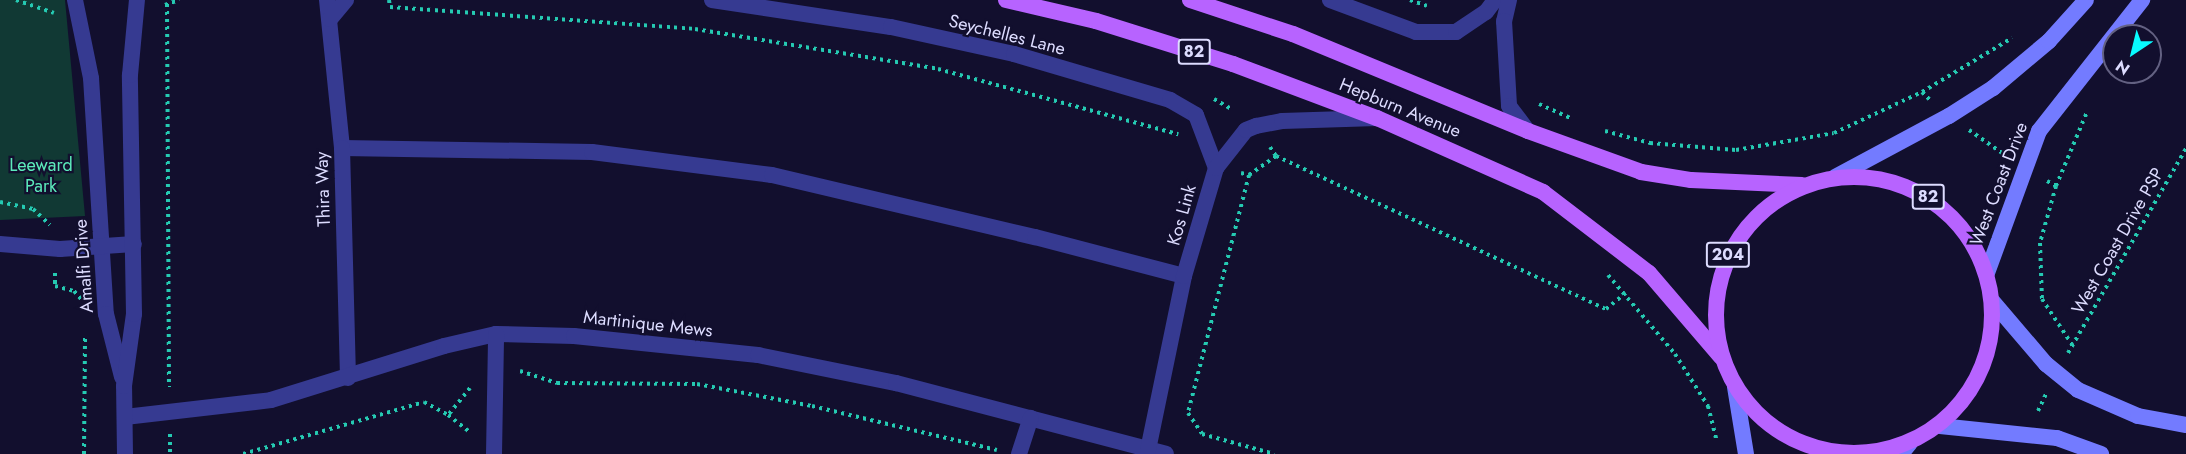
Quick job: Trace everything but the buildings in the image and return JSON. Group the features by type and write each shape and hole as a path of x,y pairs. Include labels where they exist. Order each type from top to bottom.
{"main road":[{"name":"Hepburn Avenue","path":"1006,0 1096,21 1233,64 1377,118 1544,192 1649,273 1721,357"},
{"name":"Hepburn Avenue","path":"1190,0 1293,34 1528,131 1641,172 1691,180 1802,185"},
{"path":"1835,177 1949,117 1993,88 2049,41 2086,0"},
{"name":"West Coast Drive","path":"1987,273 2039,130 2142,0"},
{"name":"82","path":"1721,357 1735,387 1756,413 1782,434 1812,448 1845,454 1905,448 1940,426 1971,391 1990,349 1993,302 1987,273 1964,230 1928,197 1883,179 1835,177 1802,185"},
{"name":"204","path":"1721,357 1715,305 1728,254 1758,213 1802,185"},
{"name":"82","path":"1993,302 2055,372 2098,400 2138,416 2186,425"},
{"path":"1735,387 1746,454"},
{"path":"1940,426 2023,432 2057,438 2101,454"}],"street":[{"name":"Amalfi Drive","path":"75,0 91,78 106,314 124,386"},
{"name":"Amalfi Drive","path":"125,454 124,386 134,314 130,75 136,0"},
{"name":"Thira Way","path":"327,0 342,148 348,378"},
{"path":"330,19 346,0"},
{"name":"Seychelles Lane","path":"712,0 776,6 903,29 1014,54 1170,100 1196,115 1216,168"},
{"path":"1330,0 1416,32 1456,32 1486,12 1495,0"},
{"path":"1509,0 1504,21 1509,106 1528,131"},
{"name":"Kos Link","path":"1148,450 1184,276 1216,168 1246,130 1256,126 1282,121 1377,118"},
{"path":"342,148 592,152 772,175 1035,237 1184,276"},
{"path":"0,244 55,248 134,244"},
{"path":"494,454 496,334"},
{"name":"Martinique Mews","path":"125,417 170,414 271,400 348,378 444,346 496,334 574,336 758,355 896,383 1166,454"},
{"path":"1012,453 1031,418"}],"path":[{"path":"16,0 60,14"},
{"path":"170,454 167,4 179,0"},
{"path":"389,0 390,7 400,8 696,29 938,69 1180,135 1184,144"},
{"path":"1922,92 2018,33"},
{"path":"2056,186 2092,101"},
{"name":"West Coast Drive PSP","path":"2023,432 2041,406 2055,372 2073,345 2186,149"},
{"path":"1274,454 1202,435 1188,413 1250,175 1276,156"},
{"path":"1216,168 1250,175"},
{"path":"0,202 33,209 46,218 55,233 55,286 74,291 85,302"},
{"path":"1626,292 1675,354 1708,406 1718,444"},
{"path":"84,454 85,326"},
{"path":"448,415 479,377 524,370 558,383 697,384 812,406 1012,453"},
{"path":"243,454 424,402 448,415 478,439"}],"green space":[{"name":"Leeward Park","path":"0,0 65,0 85,216 0,220"}]}
